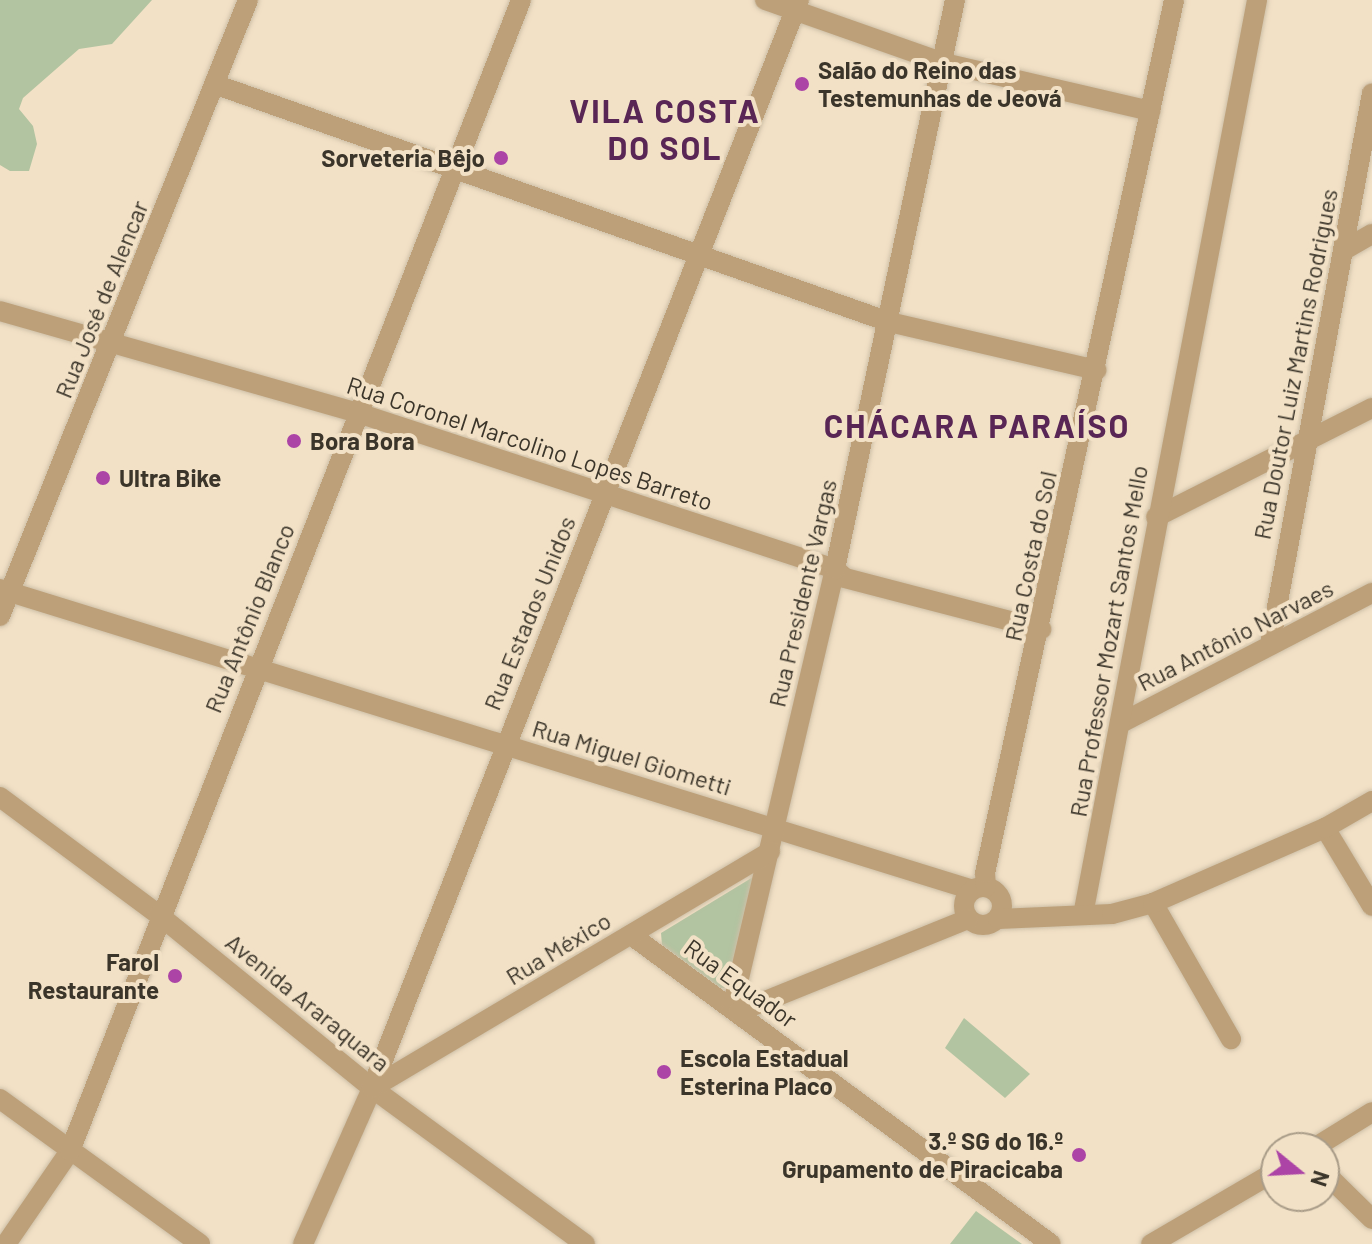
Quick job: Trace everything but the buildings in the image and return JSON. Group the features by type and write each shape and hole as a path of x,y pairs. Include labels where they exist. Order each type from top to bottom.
{"street":[{"name":"Rua José de Alencar","path":"0,616 5,591 113,341 248,0"},
{"name":"Rua Antônio Blanco","path":"11,1237 70,1151 159,915 521,0"},
{"path":"765,0 797,5 944,63 1151,111"},
{"name":"Rua Presidente Vargas","path":"735,1010 889,322 955,0"},
{"name":"Rua Costa do Sol","path":"986,890 985,873 1041,629 1174,0"},
{"name":"Rua Professor Mozart Santos Mello","path":"1083,915 1121,723 1156,517 1257,0"},
{"name":"Rua Estados Unidos","path":"303,1244 372,1088 504,745 605,497 797,5"},
{"path":"214,84 889,322 1097,370"},
{"name":"Rua Doutor Luiz Martins Rodrigues","path":"1270,645 1372,93"},
{"path":"1344,250 1372,234"},
{"name":"Rua Coronel Marcolino Lopes Barreto","path":"0,311 358,413 605,497 835,569 845,578 1041,629"},
{"path":"1156,517 1372,408"},
{"name":"Rua Miguel Giometti","path":"5,591 986,890 1052,916"},
{"name":"Rua Antônio Narvaes","path":"1121,723 1372,593"},
{"name":"Avenida Araraquara","path":"0,797 159,915 372,1088 585,1244"},
{"name":"Rua Miguel Giometti","path":"998,919 1083,915 1153,903 1325,828 1372,801"},
{"path":"1325,828 1372,906"},
{"name":"Rua México","path":"372,1088 770,852"},
{"path":"986,890 1002,906 998,919 980,926 968,919 965,900 986,890"},
{"path":"1153,903 1231,1039"},
{"path":"735,1010 968,919"},
{"name":"Rua Equador","path":"631,935 1051,1244"},
{"path":"0,1099 200,1244"},
{"path":"1340,1132 1372,1112"},
{"path":"1151,1244 1260,1180"},
{"path":"1340,1188 1372,1219"}],"green space":[{"path":"0,0 152,0 112,44 79,49 23,98 19,109 33,126 37,144 29,171 10,171 0,165"},
{"path":"753,877 728,988 720,988 662,945 661,933"},
{"path":"964,1018 1030,1074 1005,1098 945,1048"},
{"path":"976,1211 1022,1244 950,1244"}],"place":[{"name":"Salão do Reino das Testemunhas de Jeová","path":"802,84"},
{"name":"Sorveteria Bêjo","path":"501,158"},
{"name":"Bora Bora","path":"294,441"},
{"name":"Ultra Bike","path":"103,478"},
{"name":"Farol Restaurante","path":"175,976"},
{"name":"Escola Estadual Esterina Placo","path":"664,1072"},
{"name":"3.º SG do 16.º Grupamento de Piracicaba","path":"1079,1155"}],"district":[{"name":"VILA COSTA DO SOL","path":"665,130"},
{"name":"CHÁCARA PARAÍSO","path":"977,425"}]}
